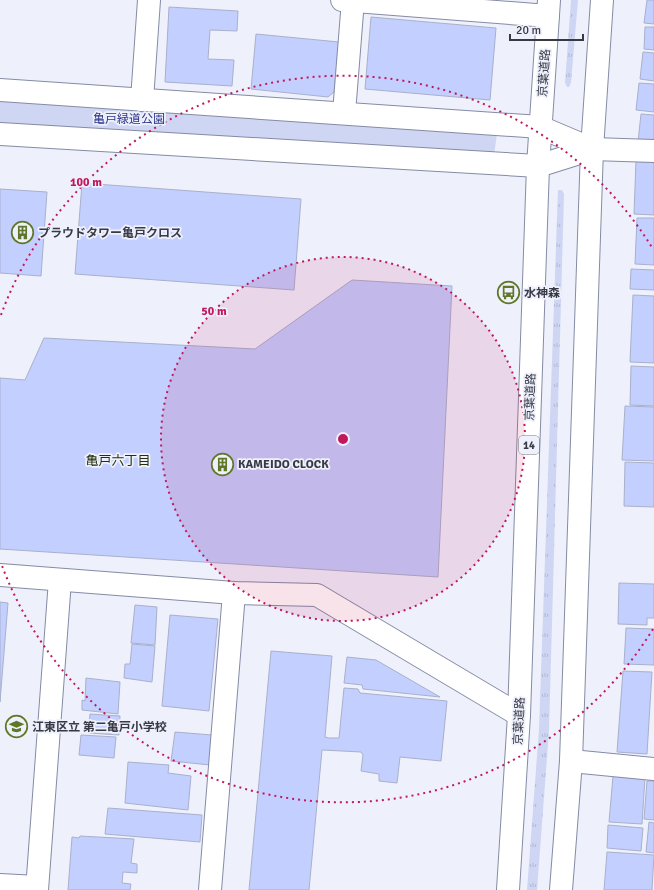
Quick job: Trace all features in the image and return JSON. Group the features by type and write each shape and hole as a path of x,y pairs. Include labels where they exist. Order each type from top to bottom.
{"main road":[{"path":"142,100 149,0"},
{"path":"344,113 350,0 549,8"},
{"path":"561,890 571,761 592,149 602,0"},
{"name":"京葉道路","path":"508,890 519,715 538,166 549,8"},
{"path":"0,90 540,127 592,149"},
{"path":"0,134 538,166 592,149 654,151"},
{"path":"0,575 234,593 318,595 519,715"},
{"path":"0,884 37,889 60,580"},
{"path":"210,890 234,593"},
{"path":"571,761 654,769"}],"green space":[{"path":"571,0 578,0 571,83 569,87 567,87 565,83"},
{"name":"亀戸緑道公園","path":"0,98 498,127 494,155 0,126"},
{"path":"558,190 562,190 564,194 549,731 537,890 527,890 539,729"}],"building":[{"path":"647,0 654,0 654,24 644,23"},
{"path":"169,7 238,11 237,31 210,30 208,59 234,60 232,86 165,82"},
{"path":"371,17 496,28 490,100 365,89"},
{"path":"645,27 654,27 654,50 644,49"},
{"path":"256,34 339,42 334,92 328,97 251,89"},
{"path":"643,52 654,53 654,81 640,79"},
{"path":"639,83 654,84 654,112 636,110"},
{"path":"641,114 654,115 654,143 638,142"},
{"path":"636,160 654,161 654,215 634,214"},
{"path":"82,183 301,199 294,290 75,274"},
{"name":"プラウドタワー亀戸クロス","path":"0,189 47,192 41,276 0,273"},
{"path":"637,218 654,218 654,265 635,264"},
{"path":"631,269 654,270 654,290 630,289"},
{"name":"KAMEIDO CLOCK","path":"352,280 452,286 438,577 0,549 0,378 25,380 44,338 255,349"},
{"path":"633,295 654,296 654,363 630,362"},
{"path":"631,366 654,367 654,406 630,405"},
{"path":"625,406 654,407 654,461 622,460"},
{"path":"625,462 654,463 654,507 624,506"},
{"path":"619,583 654,584 654,618 647,618 647,625 618,624"},
{"path":"0,602 8,603 0,702"},
{"path":"135,605 157,607 155,645 131,643"},
{"path":"170,615 218,619 209,711 162,706"},
{"path":"626,628 654,629 654,665 624,664"},
{"path":"132,644 155,646 152,682 124,678 125,664 130,664"},
{"path":"271,651 332,656 325,737 339,738 344,688 358,689 360,693 447,701 441,761 400,757 397,783 379,781 379,774 361,771 363,755 361,752 322,750 309,890 249,890"},
{"path":"347,657 376,660 440,697 363,689 362,685 344,683"},
{"path":"623,671 652,672 647,754 617,752"},
{"path":"86,678 120,682 118,714 82,710 82,700 85,701"},
{"path":"90,714 120,716 119,735 88,733"},
{"path":"175,732 212,735 210,765 171,761"},
{"path":"81,735 116,737 114,758 79,755"},
{"path":"128,762 169,765 168,773 191,776 188,810 125,803"},
{"path":"613,776 645,778 642,824 609,822"},
{"path":"647,781 654,781 654,820 644,819"},
{"path":"108,808 202,815 200,842 105,834"},
{"path":"649,822 654,823 654,853 646,852"},
{"path":"608,825 643,828 641,851 607,848"},
{"path":"80,836 134,839 131,863 137,864 137,873 123,872 122,883 131,884 130,890 68,890 72,837 79,838"},
{"path":"607,852 654,855 652,890 604,890"}],"place":[{"name":"プラウドタワー亀戸クロス","path":"22,233"},
{"name":"水神森","path":"508,293"},
{"name":"KAMEIDO CLOCK","path":"222,464"},
{"name":"江東区立 第二亀戸小学校","path":"16,727"}],"district":[{"name":"亀戸六丁目","path":"118,460"}]}
